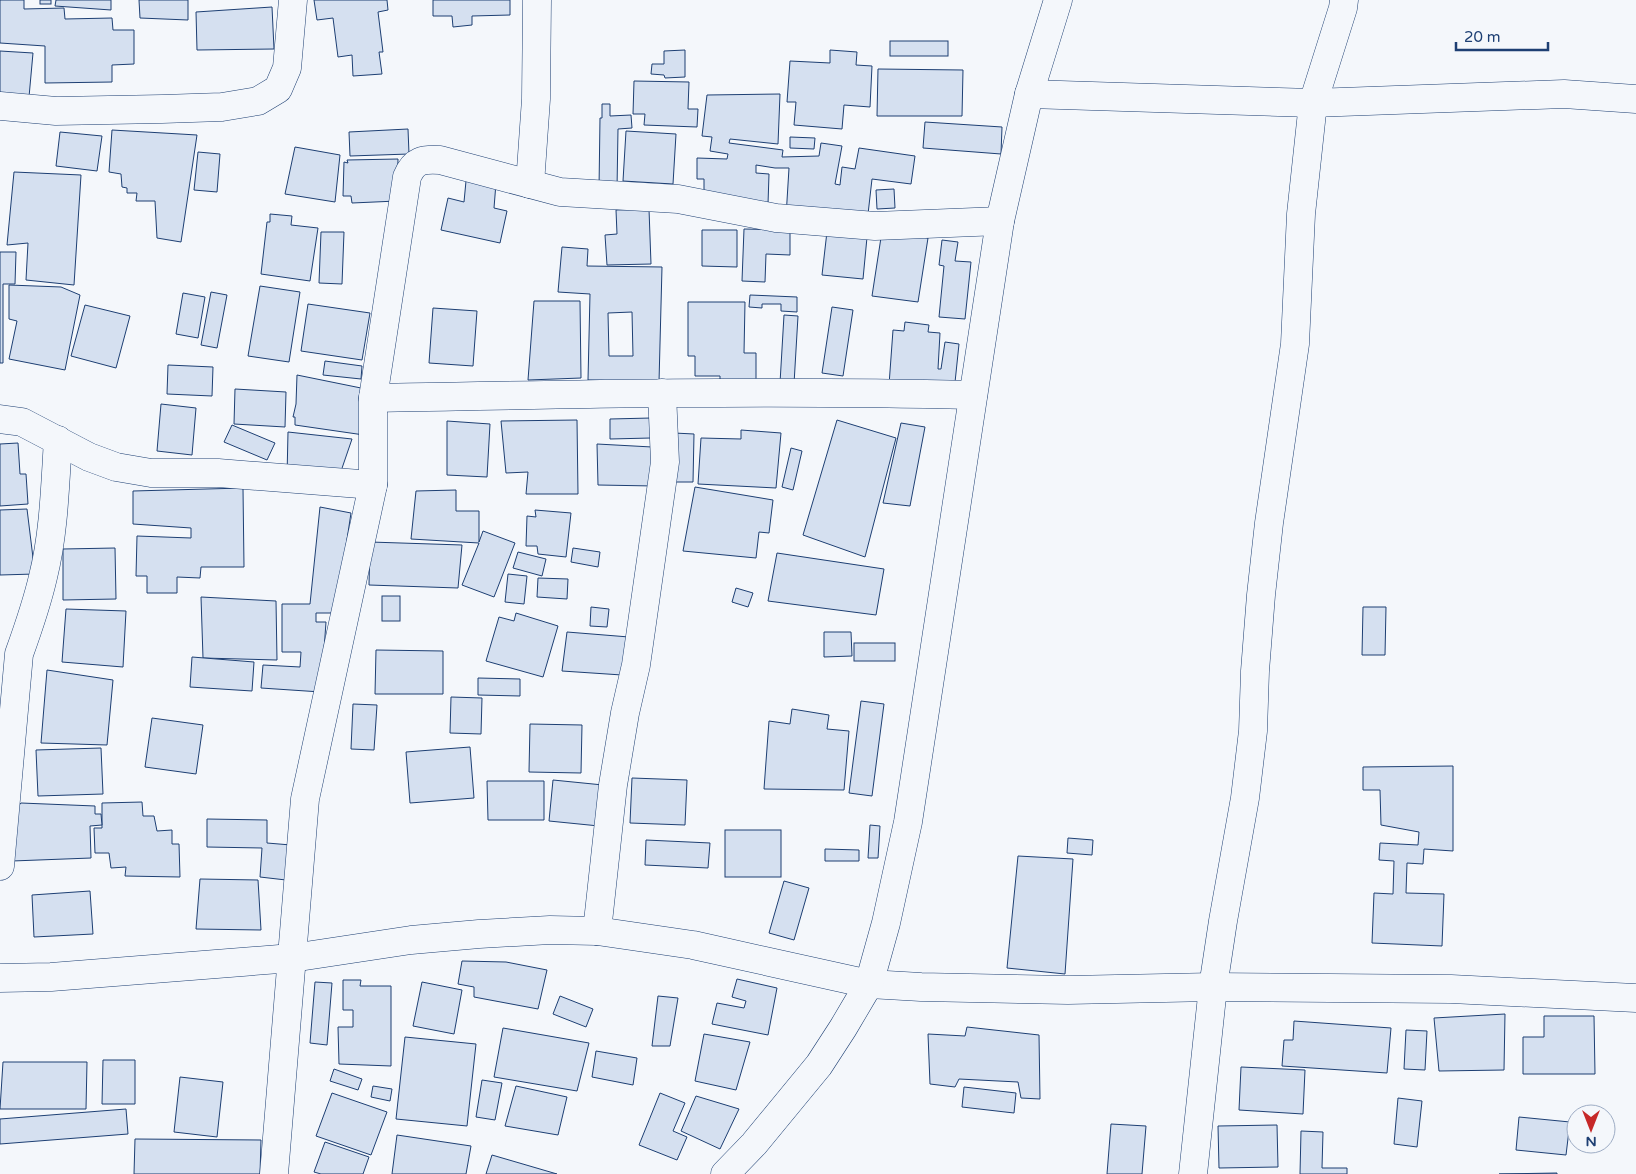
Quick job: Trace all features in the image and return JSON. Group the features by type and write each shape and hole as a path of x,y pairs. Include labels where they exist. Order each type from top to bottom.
{"street":[{"path":"0,106 56,111 162,110 222,108 258,101 278,89 287,68 293,0"},
{"path":"530,184 536,99 537,0"},
{"path":"725,1174 754,1144 819,1065 869,984 886,923 908,822 1000,221 1029,94 1058,0"},
{"path":"1193,1174 1213,987 1245,798 1253,731 1255,671 1262,586 1269,523 1295,344 1301,214 1312,103 1344,0"},
{"path":"1029,94 1312,103 1564,94 1636,99"},
{"path":"274,1174 305,799 373,485 373,398 407,177 410,168 418,161 440,160 560,192 678,199 776,218 875,226 1000,221"},
{"path":"373,398 662,393 973,395"},
{"path":"598,931 613,785 625,713 636,665 665,462 662,393"},
{"path":"0,418 22,422 89,457 116,467 151,473 218,473 373,485"},
{"path":"0,866 19,654 31,622 44,577 52,525 58,440"},
{"path":"0,978 51,977 292,958 411,940 550,930 598,931 693,945 869,984 1059,990 1213,987 1451,989 1636,998"}],"building":[{"path":"0,0 24,0 24,9 64,8 65,19 112,18 113,30 134,30 134,64 112,65 112,82 45,83 45,46 0,43"},
{"path":"40,0 51,0 51,4 40,4"},
{"path":"56,0 111,0 111,10 55,6"},
{"path":"139,0 188,0 188,20 140,18"},
{"path":"314,0 387,0 388,10 378,12 383,52 379,52 382,74 353,76 352,55 338,57 333,18 317,20"},
{"path":"433,0 510,0 510,15 472,16 472,25 453,27 452,16 433,16"},
{"path":"272,7 274,49 197,50 196,12"},
{"path":"890,41 948,41 948,56 890,56"},
{"path":"685,50 685,77 665,78 664,75 651,74 652,64 664,64 664,51"},
{"path":"830,50 857,52 856,65 872,66 870,107 844,105 842,129 794,125 796,102 787,102 790,61 830,63"},
{"path":"0,51 33,53 29,97 0,96"},
{"path":"878,69 963,70 962,116 877,116"},
{"path":"634,81 689,82 688,109 698,109 697,127 644,125 645,114 633,114"},
{"path":"780,94 778,144 730,139 729,143 783,150 782,157 819,156 821,143 842,146 835,184 840,185 842,167 855,169 859,148 915,156 911,184 872,179 867,223 786,217 789,168 756,165 756,173 769,174 768,204 704,202 704,179 697,179 697,158 727,159 728,154 710,151 712,137 702,136 707,95"},
{"path":"602,104 610,104 610,116 631,115 632,128 618,129 617,189 599,189 600,118 602,118"},
{"path":"925,122 1002,127 1001,154 923,148"},
{"path":"408,129 409,154 350,156 349,132"},
{"path":"112,130 197,135 181,242 157,238 155,201 136,201 137,193 127,193 127,188 122,187 121,174 109,172"},
{"path":"626,131 676,134 673,184 623,181"},
{"path":"60,132 102,136 97,171 56,166"},
{"path":"790,137 815,138 814,149 790,148"},
{"path":"295,147 340,155 335,202 285,194"},
{"path":"198,152 220,154 217,192 194,190"},
{"path":"398,159 397,201 352,203 351,196 343,196 344,162 348,163 347,160"},
{"path":"14,172 81,175 74,285 26,280 28,243 7,245"},
{"path":"466,181 496,183 494,208 507,211 500,243 441,230 448,198 464,202"},
{"path":"894,189 895,208 877,209 876,190"},
{"path":"649,209 651,264 607,265 605,235 617,234 616,210"},
{"path":"270,214 292,216 291,225 318,228 310,281 261,274 267,222 270,222"},
{"path":"828,223 868,227 863,279 822,275"},
{"path":"744,229 790,230 790,255 766,254 765,282 742,281"},
{"path":"702,230 737,230 737,267 702,266"},
{"path":"882,231 928,238 918,302 872,296"},
{"path":"321,232 344,232 342,284 319,283"},
{"path":"942,240 958,242 955,261 971,262 965,319 939,317 944,266 939,265"},
{"path":"562,247 588,249 587,266 662,267 659,382 588,380 590,294 558,292","holes":["632,312 633,356 609,356 608,313"]},
{"path":"0,252 16,252 15,284 3,284 3,363 0,363"},
{"path":"9,285 61,287 80,295 65,370 9,359 17,321 9,319"},
{"path":"260,286 300,292 289,362 248,356"},
{"path":"211,292 227,295 217,348 201,345"},
{"path":"183,293 205,297 198,338 176,334"},
{"path":"750,295 797,297 797,312 781,311 781,304 762,304 762,308 749,307"},
{"path":"534,301 580,301 581,378 528,380"},
{"path":"688,302 745,302 744,353 756,353 756,385 720,384 720,376 695,376 695,356 688,356"},
{"path":"308,304 370,313 362,360 301,351"},
{"path":"85,305 130,316 116,368 71,356"},
{"path":"832,307 853,310 843,376 822,373"},
{"path":"433,308 477,311 473,366 429,363"},
{"path":"784,315 798,316 794,384 780,383"},
{"path":"905,322 929,325 928,332 940,333 938,369 941,369 945,342 959,344 954,392 889,385 893,330 904,331"},
{"path":"325,361 362,366 361,379 323,375"},
{"path":"168,365 213,367 212,396 167,394"},
{"path":"297,375 361,388 364,435 295,425 295,417 293,417 296,404"},
{"path":"235,389 286,392 285,427 234,424"},
{"path":"161,404 196,408 192,455 157,451"},
{"path":"651,418 651,438 610,439 610,419"},
{"path":"577,420 578,494 526,494 528,472 506,473 501,421"},
{"path":"837,420 896,438 865,557 803,535"},
{"path":"447,421 490,424 487,477 447,475"},
{"path":"901,423 925,427 910,506 883,503"},
{"path":"232,425 275,443 267,460 224,442"},
{"path":"741,430 781,433 776,488 698,484 701,438 741,439"},
{"path":"288,432 352,439 339,477 287,477"},
{"path":"674,433 694,434 693,482 673,482"},
{"path":"18,443 20,474 26,474 28,504 0,506 0,444"},
{"path":"597,444 652,447 654,486 598,485"},
{"path":"791,448 802,451 793,490 782,487"},
{"path":"695,487 773,500 769,533 759,532 756,558 683,551"},
{"path":"243,488 244,567 201,567 200,578 177,577 177,593 147,593 147,576 136,576 137,536 191,538 191,528 133,524 133,491"},
{"path":"456,490 456,511 479,511 479,542 483,531 515,543 494,597 462,585 479,543 411,539 416,491"},
{"path":"320,507 351,513 338,599 332,613 316,613 316,622 326,622 321,692 261,688 263,665 300,667 301,652 282,652 282,604 310,604"},
{"path":"27,509 35,574 0,575 0,510"},
{"path":"535,510 571,513 566,557 538,554 537,546 526,546 527,516 536,517"},
{"path":"370,542 462,545 458,588 369,585"},
{"path":"115,548 116,599 63,600 63,549"},
{"path":"573,548 600,552 598,567 571,562"},
{"path":"518,552 546,559 542,576 513,568"},
{"path":"777,553 884,569 876,615 768,601"},
{"path":"508,574 527,576 524,604 505,602"},
{"path":"538,578 568,579 567,599 537,597"},
{"path":"736,588 753,593 748,607 732,602"},
{"path":"382,596 400,596 400,621 382,621"},
{"path":"201,597 276,601 277,660 203,658"},
{"path":"591,607 609,609 607,627 590,626"},
{"path":"1363,607 1386,607 1385,655 1362,655"},
{"path":"66,609 126,611 123,667 62,662"},
{"path":"516,613 558,626 543,677 486,661 499,617 514,621"},
{"path":"567,632 629,637 622,675 562,671"},
{"path":"824,632 851,632 852,656 824,657"},
{"path":"854,643 895,643 895,661 854,661"},
{"path":"376,650 443,651 443,694 375,694"},
{"path":"192,657 254,662 252,691 190,687"},
{"path":"47,670 113,680 107,745 41,743"},
{"path":"478,678 520,679 520,696 478,695"},
{"path":"451,697 482,698 481,734 450,733"},
{"path":"861,701 884,704 872,796 849,793"},
{"path":"353,704 377,705 374,750 351,749"},
{"path":"792,709 829,715 827,729 849,731 844,790 764,789 769,721 790,724"},
{"path":"152,718 203,725 196,774 145,767"},
{"path":"530,724 582,725 581,773 529,772"},
{"path":"470,747 474,798 410,803 406,752"},
{"path":"101,748 103,794 38,796 36,750"},
{"path":"1453,766 1453,851 1424,849 1423,864 1407,863 1406,893 1444,894 1442,946 1372,943 1374,893 1393,894 1394,861 1379,860 1380,843 1418,845 1419,832 1381,825 1380,790 1363,790 1363,767"},
{"path":"632,778 687,780 685,825 630,823"},
{"path":"553,780 603,785 599,826 549,821"},
{"path":"487,781 544,781 544,820 488,820"},
{"path":"142,802 143,816 154,816 157,831 172,830 172,844 179,844 180,877 125,876 126,867 111,868 109,853 95,853 94,828 102,828 102,803"},
{"path":"21,803 95,806 95,814 101,814 102,825 90,826 91,858 12,861 14,811"},
{"path":"207,819 267,820 267,843 291,845 286,880 260,877 262,848 207,847"},
{"path":"870,825 880,826 878,858 868,858"},
{"path":"725,830 781,830 781,877 725,877"},
{"path":"1068,838 1093,840 1092,855 1067,853"},
{"path":"646,840 710,843 708,868 645,865"},
{"path":"825,849 859,850 859,861 825,861"},
{"path":"1018,856 1073,859 1065,974 1007,968"},
{"path":"200,879 258,880 261,930 196,929"},
{"path":"784,881 809,888 794,940 769,933"},
{"path":"90,891 93,934 34,937 32,895"},
{"path":"462,961 506,962 547,970 538,1009 474,997 474,987 458,984"},
{"path":"737,979 777,988 768,1035 712,1024 717,1003 744,1008 746,1001 732,997"},
{"path":"343,980 361,980 360,986 391,986 391,1066 339,1064 338,1027 353,1027 353,1010 343,1010"},
{"path":"315,982 332,983 327,1045 310,1043"},
{"path":"422,982 462,990 454,1034 413,1026"},
{"path":"560,996 593,1009 586,1027 553,1014"},
{"path":"658,996 678,998 670,1046 652,1046"},
{"path":"1505,1014 1504,1070 1439,1071 1434,1018"},
{"path":"1544,1016 1594,1016 1595,1074 1523,1074 1523,1037 1544,1037"},
{"path":"1294,1021 1391,1028 1387,1073 1282,1066 1284,1040 1293,1040"},
{"path":"967,1027 1039,1035 1040,1099 1021,1098 1018,1082 959,1079 955,1087 930,1084 928,1034 965,1036"},
{"path":"503,1028 589,1043 577,1091 494,1077"},
{"path":"1406,1030 1427,1031 1425,1070 1404,1069"},
{"path":"704,1034 750,1042 736,1090 695,1081"},
{"path":"405,1037 476,1044 467,1126 396,1119"},
{"path":"596,1051 637,1058 633,1085 592,1077"},
{"path":"103,1060 135,1060 135,1104 102,1104"},
{"path":"3,1062 87,1062 86,1109 0,1109"},
{"path":"1241,1067 1305,1070 1303,1114 1239,1110"},
{"path":"334,1069 362,1079 358,1090 330,1081"},
{"path":"180,1077 223,1082 217,1137 174,1132"},
{"path":"482,1080 502,1083 495,1120 476,1117"},
{"path":"373,1086 392,1089 390,1101 371,1097"},
{"path":"516,1086 567,1097 558,1135 505,1126"},
{"path":"964,1087 1016,1093 1014,1113 962,1107"},
{"path":"332,1093 387,1112 371,1155 316,1136"},
{"path":"660,1093 685,1103 673,1131 687,1137 677,1160 639,1145"},
{"path":"696,1096 739,1109 720,1149 681,1131"},
{"path":"1398,1098 1422,1101 1417,1147 1394,1144"},
{"path":"126,1109 128,1134 0,1144 0,1119"},
{"path":"1519,1117 1566,1122 1566,1155 1516,1150"},
{"path":"1111,1124 1146,1126 1142,1174 1107,1174"},
{"path":"1277,1125 1278,1167 1219,1168 1218,1126"},
{"path":"1301,1131 1323,1132 1322,1168 1347,1168 1347,1174 1300,1174"},
{"path":"397,1135 471,1146 466,1174 392,1174"},
{"path":"135,1139 261,1140 260,1174 134,1174"},
{"path":"325,1142 369,1157 363,1174 321,1174 314,1172"},
{"path":"492,1155 557,1174 486,1174"},
{"path":"1557,1173 1557,1174 1499,1174"}]}
